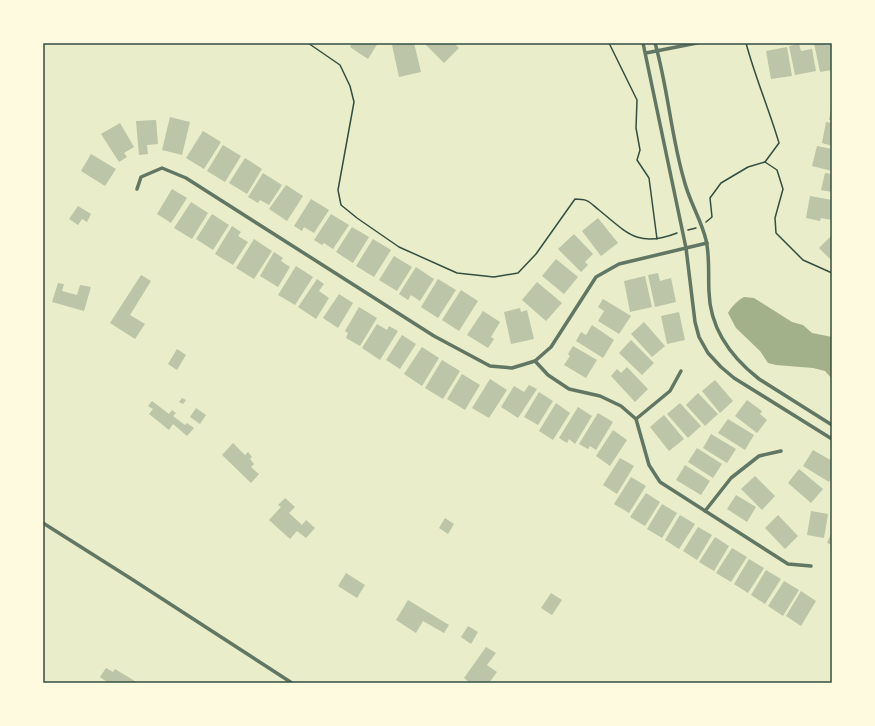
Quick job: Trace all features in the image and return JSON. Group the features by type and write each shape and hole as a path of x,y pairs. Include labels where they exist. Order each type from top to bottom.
{"street":[{"path":"643,43 686,248 695,322 699,337 708,353 734,378 832,439"},
{"path":"655,43 684,180 702,226 707,244 709,304 716,325 728,348 740,363 759,378 832,425"},
{"path":"646,53 658,52 697,43"},
{"path":"137,189 141,177 162,168 186,178 434,336 490,366 512,368 535,361 551,347 596,277 619,264 707,244"},
{"path":"535,361 548,375 569,389 600,396 621,406 636,419 649,465 660,482 788,564 810,566"},
{"path":"636,419 670,391 681,371"},
{"path":"705,511 731,478 759,456 781,451"},
{"path":"43,524 130,578 292,683"}],"path":[{"path":"308,43 340,65 350,86 354,102 338,190 341,204 357,218 399,246 457,273 494,277 518,273 536,254 575,199 586,199 620,227 634,236 648,240 668,237 702,226 712,217 710,198 722,184 748,167 765,162 779,143 772,117 751,62 746,43"},
{"path":"609,43 637,100 636,128 640,150 637,160 649,178 657,239"},
{"path":"765,162 778,170 783,189 775,218 776,233 803,260 832,272"}],"shaded area":[{"path":"744,297 754,298 792,322 803,325 812,333 832,337 832,379 825,371 813,368 768,363 760,351 736,328 728,313 739,300"}],"building":[{"path":"352,43 378,43 368,59 350,47"},
{"path":"414,43 421,72 399,77 392,45"},
{"path":"424,43 454,43 459,48 444,63"},
{"path":"814,43 825,43 825,45 832,44 832,70 820,72"},
{"path":"799,44 801,51 812,49 816,71 795,75 789,46"},
{"path":"787,47 792,76 771,79 766,51"},
{"path":"831,110 832,120 829,120"},
{"path":"170,117 190,122 182,155 162,150"},
{"path":"156,120 158,144 147,145 148,154 139,155 136,121"},
{"path":"826,122 832,123 832,146 822,143"},
{"path":"120,123 134,147 124,153 127,157 119,162 101,134"},
{"path":"203,131 221,142 204,169 186,158"},
{"path":"223,145 241,156 225,182 207,171"},
{"path":"817,146 832,149 832,171 812,166"},
{"path":"91,154 116,169 105,186 81,171"},
{"path":"245,158 262,169 247,194 229,183"},
{"path":"263,173 282,185 269,205 260,200 258,203 248,197"},
{"path":"825,173 832,174 832,192 821,190"},
{"path":"286,185 303,196 287,221 269,209"},
{"path":"172,189 187,198 171,223 157,214"},
{"path":"810,196 832,200 832,220 821,218 820,221 806,218"},
{"path":"311,199 329,210 314,233 304,227 302,231 294,226"},
{"path":"191,202 208,213 192,239 174,228"},
{"path":"78,206 91,214 87,222 82,219 78,225 69,219"},
{"path":"212,214 229,225 213,250 196,239"},
{"path":"331,214 349,225 333,249 324,243 322,245 314,240"},
{"path":"598,218 618,243 601,256 582,231"},
{"path":"232,226 241,232 238,236 248,242 233,265 215,254"},
{"path":"352,227 369,237 353,263 336,252"},
{"path":"574,234 593,254 585,262 588,265 581,272 558,249"},
{"path":"832,235 832,261 819,248"},
{"path":"254,239 272,251 254,279 236,268"},
{"path":"373,239 391,250 374,277 356,266"},
{"path":"274,252 283,258 281,261 290,267 278,287 260,276"},
{"path":"394,256 412,267 397,291 379,280"},
{"path":"556,259 578,277 564,294 542,276"},
{"path":"296,266 313,277 295,305 278,295"},
{"path":"416,267 434,279 420,301 411,295 408,300 399,294"},
{"path":"658,273 660,281 671,278 676,302 655,307 648,275"},
{"path":"141,275 151,281 130,315 145,324 135,339 110,323"},
{"path":"645,276 652,307 630,312 624,281"},
{"path":"317,279 324,284 319,291 329,298 316,319 298,307"},
{"path":"438,279 456,290 438,318 421,307"},
{"path":"537,282 562,303 546,321 522,300"},
{"path":"58,283 64,284 62,291 77,295 80,285 91,287 84,311 52,302"},
{"path":"461,290 478,301 459,331 442,320"},
{"path":"339,294 353,303 338,328 323,318"},
{"path":"603,299 631,316 619,334 598,321 604,311 598,307"},
{"path":"359,307 377,318 360,346 346,338 348,333 345,331"},
{"path":"520,308 521,312 527,310 534,339 511,344 504,312"},
{"path":"483,311 500,322 491,337 494,339 488,348 467,335"},
{"path":"679,312 685,340 667,344 661,316"},
{"path":"644,322 665,346 652,357 631,334"},
{"path":"377,324 387,330 389,326 398,331 380,360 362,348"},
{"path":"592,325 614,340 603,358 576,341 581,332 586,335"},
{"path":"402,335 416,344 400,369 386,360"},
{"path":"631,340 654,363 642,375 619,353"},
{"path":"573,346 597,360 586,378 564,365 570,356 568,354"},
{"path":"422,347 439,358 422,386 404,374"},
{"path":"177,349 186,355 177,370 168,364"},
{"path":"442,360 460,371 443,399 425,388"},
{"path":"627,367 648,389 635,402 611,376 617,369 621,373"},
{"path":"462,374 480,385 465,410 447,399"},
{"path":"490,379 507,390 489,418 472,408"},
{"path":"715,380 733,401 720,413 702,391"},
{"path":"529,385 537,389 518,418 501,407 514,386 524,392"},
{"path":"539,392 553,401 538,425 524,417"},
{"path":"698,393 718,414 705,426 686,405"},
{"path":"182,398 186,400 183,404 179,402"},
{"path":"747,400 762,411 760,414 767,420 757,433 735,416"},
{"path":"152,401 169,414 172,410 176,413 173,416 185,425 187,423 194,428 187,436 173,424 169,430 149,414 153,409 148,406"},
{"path":"556,403 570,413 553,440 539,431"},
{"path":"680,403 701,426 688,438 667,414"},
{"path":"578,407 592,416 575,444 569,439 567,443 559,438"},
{"path":"196,408 206,415 200,424 190,417"},
{"path":"598,413 613,422 596,450 590,446 588,449 579,444"},
{"path":"664,415 684,439 669,451 650,427"},
{"path":"728,419 754,435 745,450 718,433"},
{"path":"613,430 627,440 610,466 596,456"},
{"path":"711,434 736,449 727,463 703,448"},
{"path":"233,443 245,455 248,452 252,457 250,459 254,464 251,467 259,474 251,483 222,455"},
{"path":"697,448 722,464 713,478 688,462"},
{"path":"813,450 832,461 832,477 829,482 803,466"},
{"path":"620,458 634,466 617,494 603,485"},
{"path":"685,465 710,481 701,495 676,480"},
{"path":"799,469 823,489 811,503 788,483"},
{"path":"755,476 775,496 762,510 741,489"},
{"path":"631,477 646,486 629,513 614,504"},
{"path":"646,493 660,502 645,526 630,517"},
{"path":"736,495 756,507 747,522 727,509"},
{"path":"285,498 295,507 289,513 302,525 306,520 315,528 306,538 297,531 290,539 269,520 281,507 278,505"},
{"path":"662,504 677,513 662,538 647,529"},
{"path":"811,511 828,514 824,538 807,535"},
{"path":"680,515 695,524 679,549 665,540"},
{"path":"778,515 798,536 785,549 765,528"},
{"path":"445,518 454,524 448,534 439,528"},
{"path":"698,527 712,535 697,560 683,551"},
{"path":"832,531 832,545 827,543"},
{"path":"715,537 729,546 714,571 699,562"},
{"path":"732,548 747,557 731,582 716,573"},
{"path":"749,559 764,568 748,593 734,584"},
{"path":"766,570 781,579 765,604 751,595"},
{"path":"346,573 365,585 357,598 338,586"},
{"path":"784,581 799,590 783,616 768,606"},
{"path":"801,591 816,601 801,626 786,616"},
{"path":"551,593 562,600 552,615 541,608"},
{"path":"408,600 449,625 444,633 423,621 416,633 396,620"},
{"path":"468,626 478,632 471,644 461,637"},
{"path":"486,647 496,653 487,665 497,672 489,683 470,683 464,678"},
{"path":"106,668 113,672 115,669 138,683 106,683 107,682 100,677"}]}
